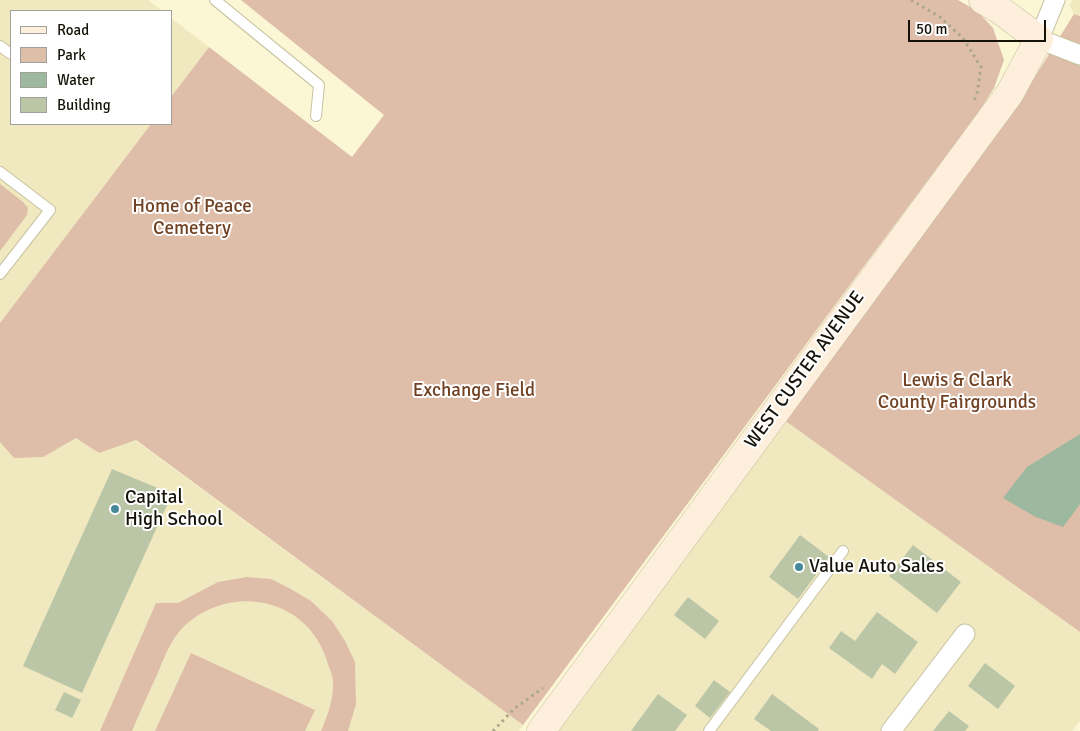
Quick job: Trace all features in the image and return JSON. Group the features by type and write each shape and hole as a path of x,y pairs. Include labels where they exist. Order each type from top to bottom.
{"main road":[{"path":"982,0 1000,10 1039,39"},
{"name":"WEST CUSTER AVENUE","path":"541,731 782,401 990,121 1010,92 1039,39"}],"street":[{"name":"WEST CUSTER AVENUE","path":"1039,39 1055,0"},
{"path":"1039,39 1080,55"},
{"path":"891,731 964,634"}],"lane":[{"path":"215,0 319,85 316,116"},
{"path":"0,172 50,210 0,274"},
{"path":"709,731 842,551"}],"path":[{"path":"911,0 940,17 963,38 981,67 977,94 968,110"},
{"path":"492,731 514,709 546,685"}],"shaded area":[{"path":"0,0 148,0 162,10 10,10 10,125 150,125 0,323"},
{"path":"1073,0 1080,0 1080,16 1074,14 1069,5"},
{"path":"172,19 209,47 172,96"},
{"name":"Capital High School","path":"0,341 523,725 519,731 0,731"},
{"path":"784,420 1080,632 1080,721 1072,731 555,731"}],"green space":[{"name":"Exchange Field","path":"241,0 958,0 977,11 993,28 1004,60 994,88 980,110 523,725 136,440 99,453 76,438 43,457 14,458 0,442 0,323 150,125 172,125 172,96 209,47 352,157 384,115"},
{"name":"Lewis & Clark County Fairgrounds","path":"1074,14 1080,16 1080,632 784,420 1028,88"},
{"path":"0,184 28,208 27,215 0,251"},
{"path":"247,577 271,579 289,588 311,601 332,621 345,641 355,662 356,704 348,731 321,731 330,706 333,680 317,638 303,623 287,611 268,604 248,601 228,603 208,610 190,621 178,633 170,646 132,731 100,731 156,603 178,603 218,582"},
{"path":"191,653 315,710 305,731 155,731"}],"water":[{"path":"1080,434 1080,504 1063,527 1036,517 1003,498 1027,467"}],"building":[{"path":"112,469 172,494 82,693 23,666"},
{"name":"Value Auto Sales","path":"800,535 829,557 798,599 769,577"},
{"path":"913,545 961,582 937,613 889,576"},
{"path":"688,597 719,621 705,639 674,615"},
{"path":"877,612 918,642 895,674 882,664 872,679 829,648 841,631 855,641"},
{"path":"985,663 1015,686 998,709 968,686"},
{"path":"714,680 730,692 710,718 695,706"},
{"path":"64,692 81,700 72,718 55,710"},
{"path":"658,694 687,715 675,731 631,731"},
{"path":"772,694 819,729 818,731 771,731 754,719"},
{"path":"949,711 969,726 965,731 933,731"}],"place":[{"name":"Capital High School","path":"115,509"},
{"name":"Value Auto Sales","path":"799,567"}],"park label":[{"name":"Home of Peace Cemetery","path":"192,218"}]}
